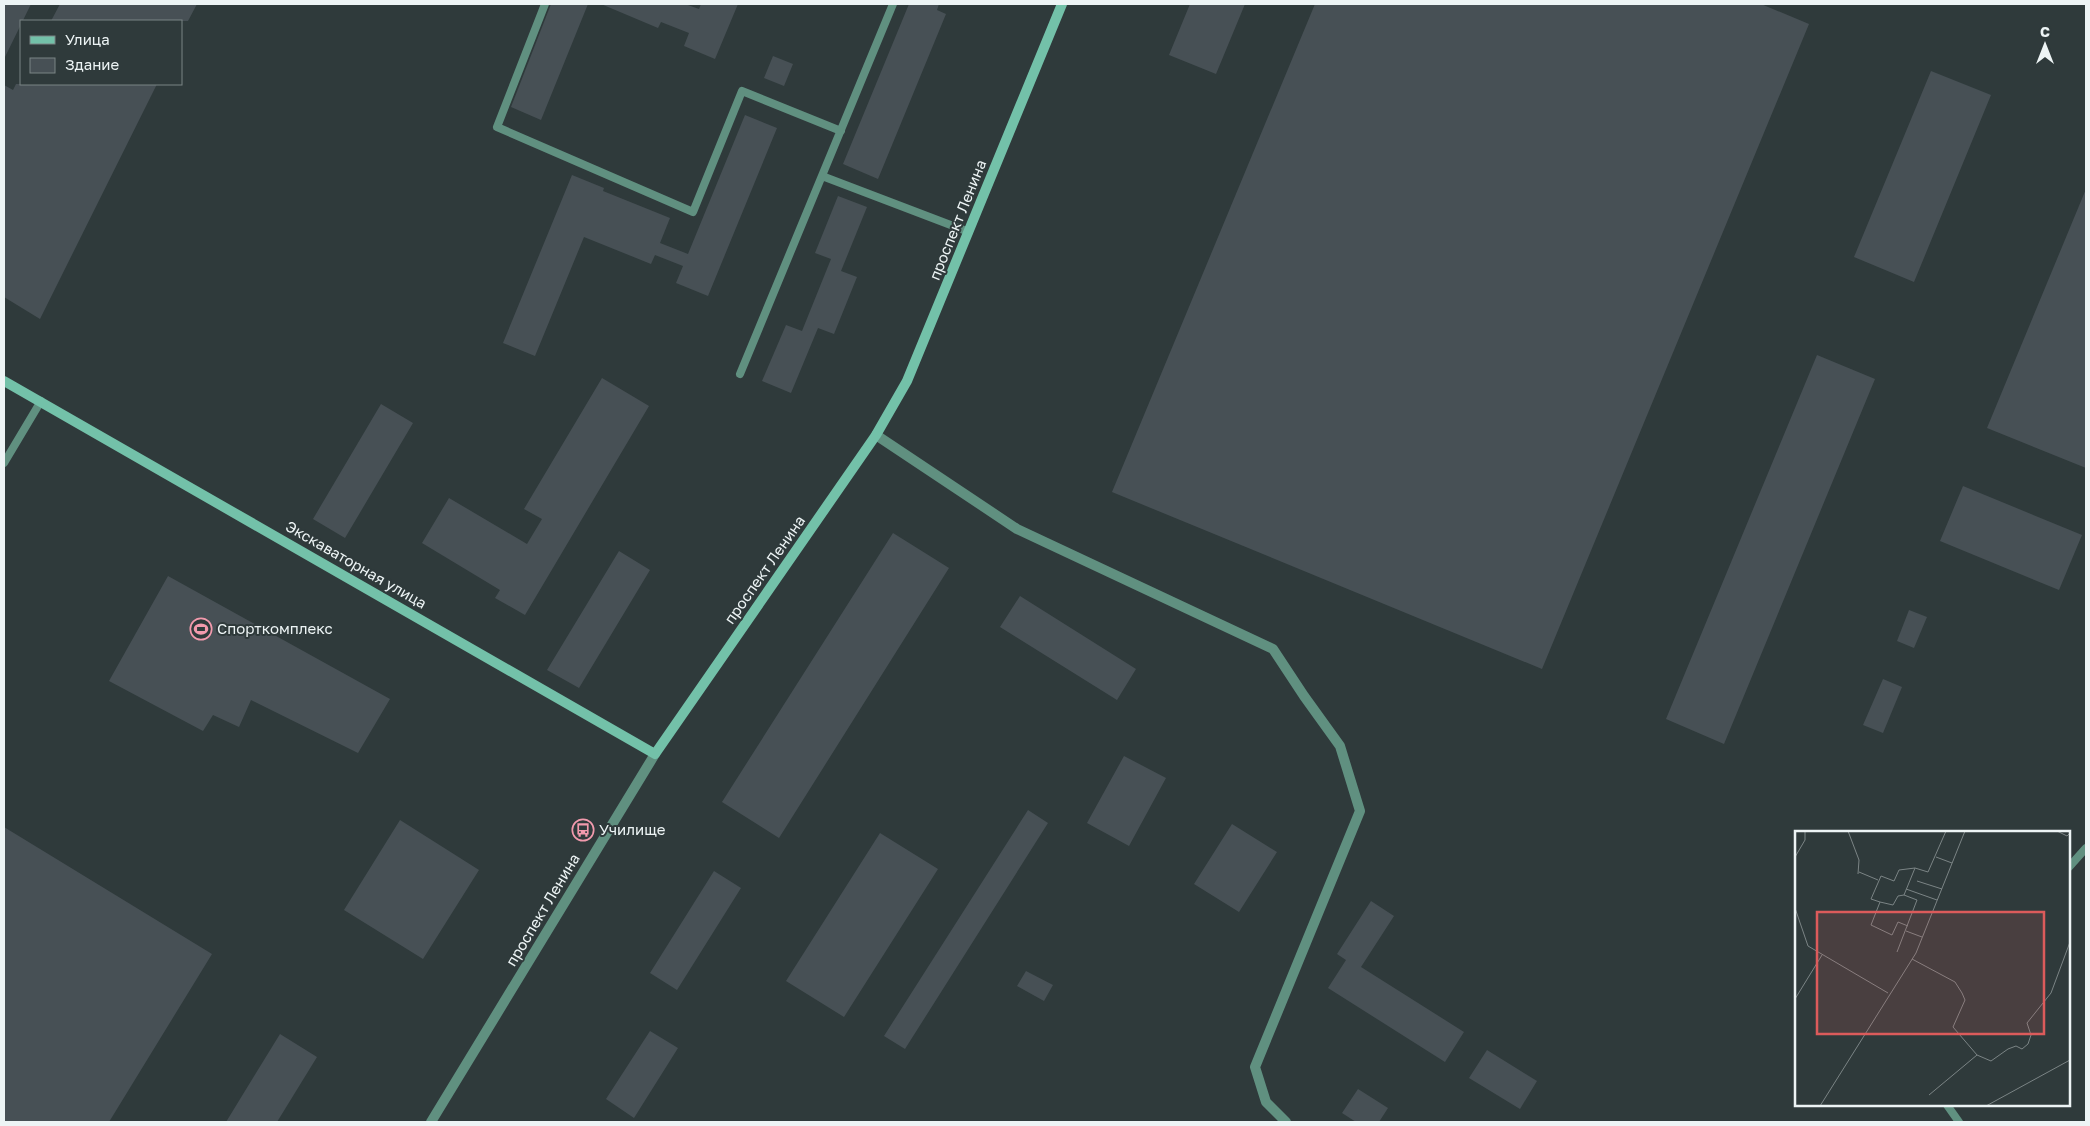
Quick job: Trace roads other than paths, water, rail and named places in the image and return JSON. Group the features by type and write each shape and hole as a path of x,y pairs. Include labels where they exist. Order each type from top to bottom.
{"street":[{"name":"проспект Ленина","path":"431,1122 655,754 876,436 907,381 1062,4"},
{"name":"Экскаваторная улица","path":"4,381 42,401 655,754"},
{"path":"876,436 1017,529 1273,649 1340,746 1360,811 1255,1067 1266,1102 1286,1122"}],"lane":[{"path":"545,4 497,127 693,212 742,91 841,131"},
{"path":"740,374 893,4"},
{"path":"822,176 969,232"},
{"path":"4,462 42,401"},
{"path":"2070,867 2086,848"},
{"path":"1948,1106 1959,1122"}],"place":[{"name":"Спорткомплекс","path":"201,629"},
{"name":"Училище","path":"583,830"}]}
